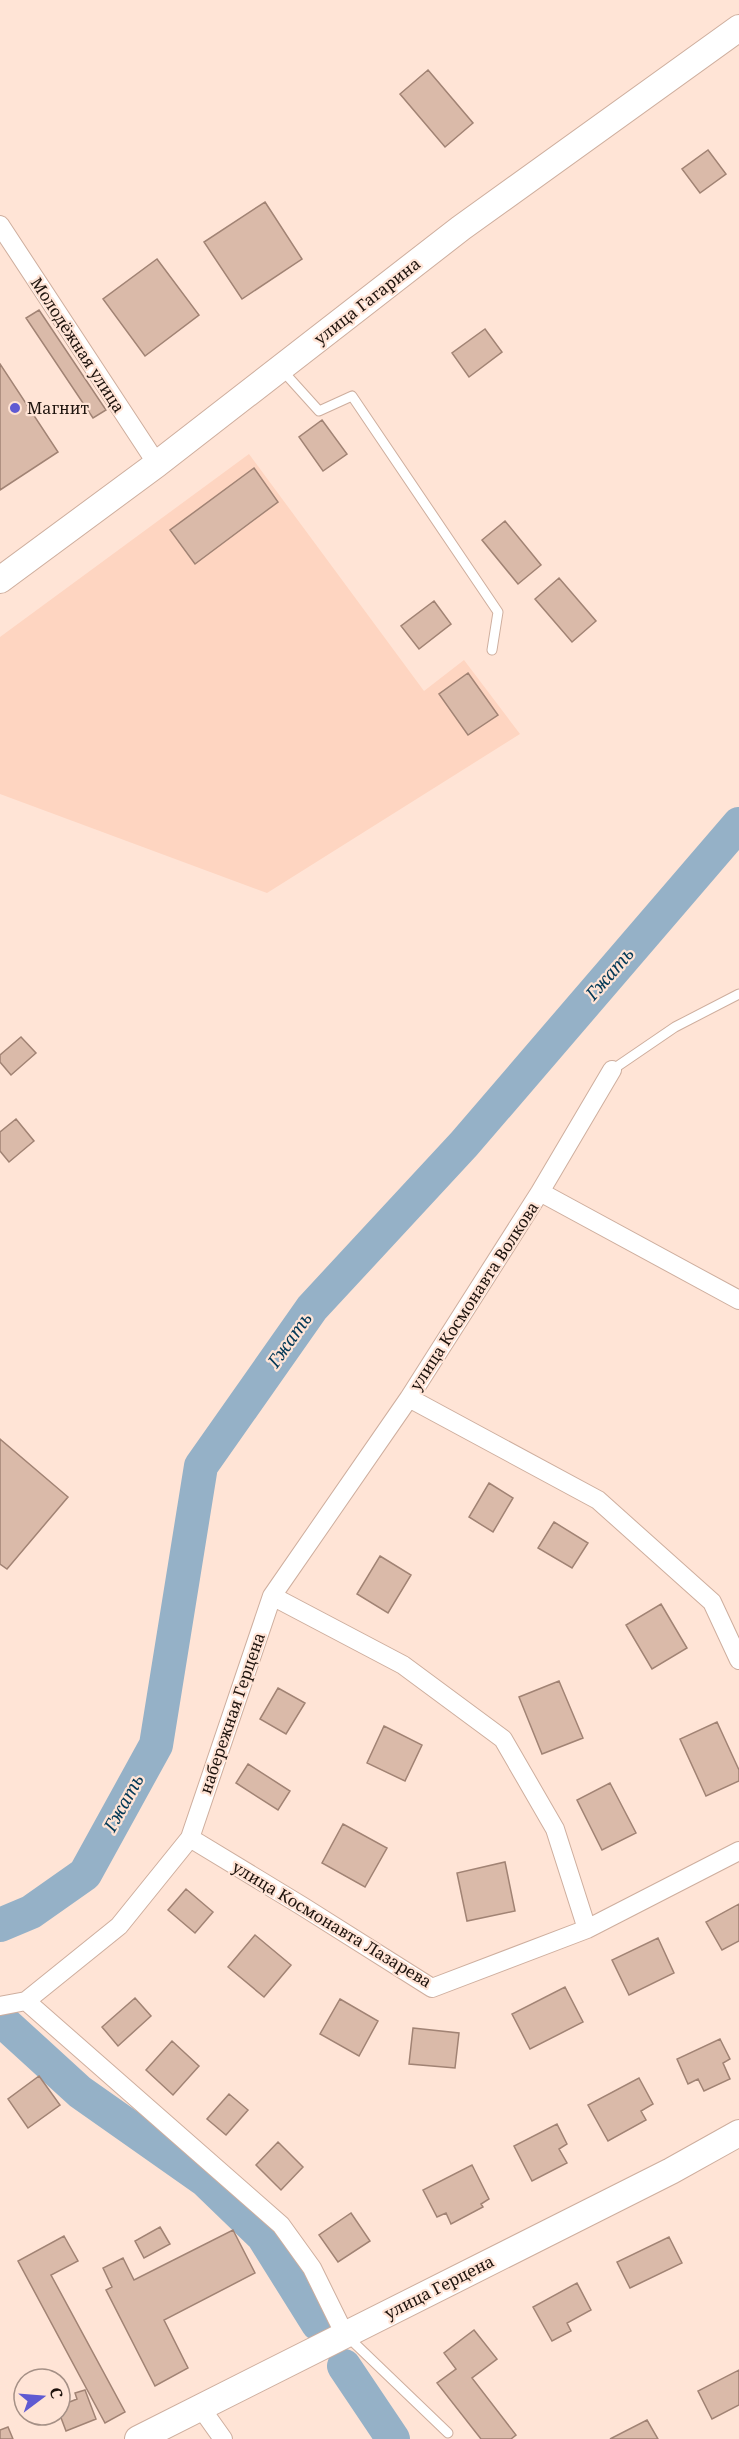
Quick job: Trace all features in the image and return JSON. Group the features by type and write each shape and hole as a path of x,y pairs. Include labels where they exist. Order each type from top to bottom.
{"main road":[{"name":"улица Гагарина","path":"0,580 110,493 157,464 461,228 739,28"},
{"name":"улица Герцена","path":"138,2439 671,2171 739,2133"}],"street":[{"name":"Молодёжная улица","path":"0,225 157,464"},
{"name":"улица Космонавта Волкова","path":"612,1070 540,1192 409,1398 598,1500 712,1602 739,1660"},
{"path":"540,1192 739,1300"},
{"name":"набережная Герцена","path":"0,2006 26,2001 119,1926 190,1838 272,1596 409,1398"},
{"path":"272,1596 403,1665 504,1739 555,1828 586,1929"},
{"name":"улица Космонавта Лазарева","path":"190,1838 432,1988 586,1929 739,1851"},
{"path":"26,2001 281,2225 312,2268 345,2335"},
{"path":"201,2408 223,2439"}],"lane":[{"path":"281,368 319,411 352,396 498,612 492,650"},
{"path":"612,1070 675,1027 739,994"},
{"path":"345,2335 448,2433"}],"shaded area":[{"path":"249,454 424,691 464,660 520,734 267,893 0,794 0,637"}],"building":[{"path":"428,70 473,123 445,147 400,94"},
{"path":"708,150 726,174 700,193 682,169"},
{"path":"265,202 302,259 242,299 204,242"},
{"path":"157,259 199,315 145,356 103,299"},
{"path":"39,310 106,410 93,418 26,318"},
{"path":"485,329 502,352 469,377 452,353"},
{"name":"Магнит","path":"0,364 58,452 0,490"},
{"path":"322,420 347,454 323,471 299,437"},
{"path":"254,468 278,502 195,564 170,530"},
{"path":"505,521 541,565 518,584 482,540"},
{"path":"559,578 596,621 572,642 535,599"},
{"path":"434,601 451,624 419,649 401,626"},
{"path":"468,673 498,715 468,735 439,694"},
{"path":"21,1037 36,1053 11,1075 0,1062 0,1055"},
{"path":"16,1119 34,1141 9,1162 0,1151 0,1132"},
{"path":"0,1439 68,1497 7,1569 0,1564"},
{"path":"489,1483 513,1498 493,1532 469,1517"},
{"path":"554,1522 588,1543 572,1568 538,1548"},
{"path":"380,1556 411,1575 388,1613 357,1594"},
{"path":"661,1604 687,1648 652,1669 626,1625"},
{"path":"559,1681 583,1738 542,1754 519,1697"},
{"path":"278,1688 305,1703 286,1734 260,1719"},
{"path":"717,1722 739,1770 739,1781 706,1796 680,1739"},
{"path":"384,1726 422,1745 405,1781 367,1763"},
{"path":"248,1764 290,1791 278,1810 236,1783"},
{"path":"610,1783 636,1833 602,1850 577,1800"},
{"path":"343,1824 387,1848 365,1887 322,1863"},
{"path":"505,1862 515,1911 467,1921 457,1873"},
{"path":"186,1889 213,1912 195,1933 168,1910"},
{"path":"739,1904 739,1941 722,1950 706,1922"},
{"path":"255,1935 291,1965 264,1997 228,1967"},
{"path":"658,1938 674,1973 629,1995 612,1960"},
{"path":"565,1987 583,2022 530,2049 512,2014"},
{"path":"135,1998 151,2016 118,2046 102,2027"},
{"path":"340,1999 378,2021 359,2056 320,2034"},
{"path":"413,2028 459,2033 455,2068 409,2064"},
{"path":"720,2039 730,2059 723,2063 730,2079 704,2091 698,2079 688,2084 677,2059"},
{"path":"172,2041 199,2066 173,2095 146,2070"},
{"path":"39,2076 60,2105 28,2128 8,2099"},
{"path":"639,2078 653,2104 641,2111 646,2120 608,2141 588,2105"},
{"path":"229,2094 248,2110 226,2135 207,2119"},
{"path":"557,2124 567,2144 559,2149 567,2163 532,2181 514,2146"},
{"path":"278,2142 303,2167 281,2190 256,2165"},
{"path":"472,2165 489,2199 481,2204 483,2207 451,2224 446,2213 437,2217 423,2190"},
{"path":"351,2213 370,2241 338,2262 319,2235"},
{"path":"160,2227 170,2244 144,2258 135,2241"},
{"path":"233,2230 255,2273 164,2320 188,2368 155,2386 106,2290 112,2287 103,2268 123,2258 134,2280"},
{"path":"64,2236 78,2261 51,2275 125,2412 105,2423 18,2261"},
{"path":"669,2237 682,2263 630,2288 617,2262"},
{"path":"577,2283 591,2310 567,2323 571,2331 552,2341 533,2307"},
{"path":"474,2330 497,2359 472,2378 516,2435 511,2439 481,2439 437,2383 456,2369 444,2353"},
{"path":"739,2370 739,2405 712,2419 698,2391"},
{"path":"85,2390 96,2419 66,2431 64,2427 72,2427 72,2401 77,2399 75,2393"},
{"path":"647,2420 658,2439 610,2439"},
{"path":"8,2427 13,2439 0,2439 0,2430"}],"waterway":[{"name":"Гжать","path":"0,1925 31,1912 85,1874 156,1745 201,1466 312,1308 464,1144 739,824"},
{"path":"0,2019 80,2092 205,2180 263,2236 318,2324"},
{"path":"344,2366 393,2439"}],"place":[{"name":"Магнит","path":"15,408"}]}
